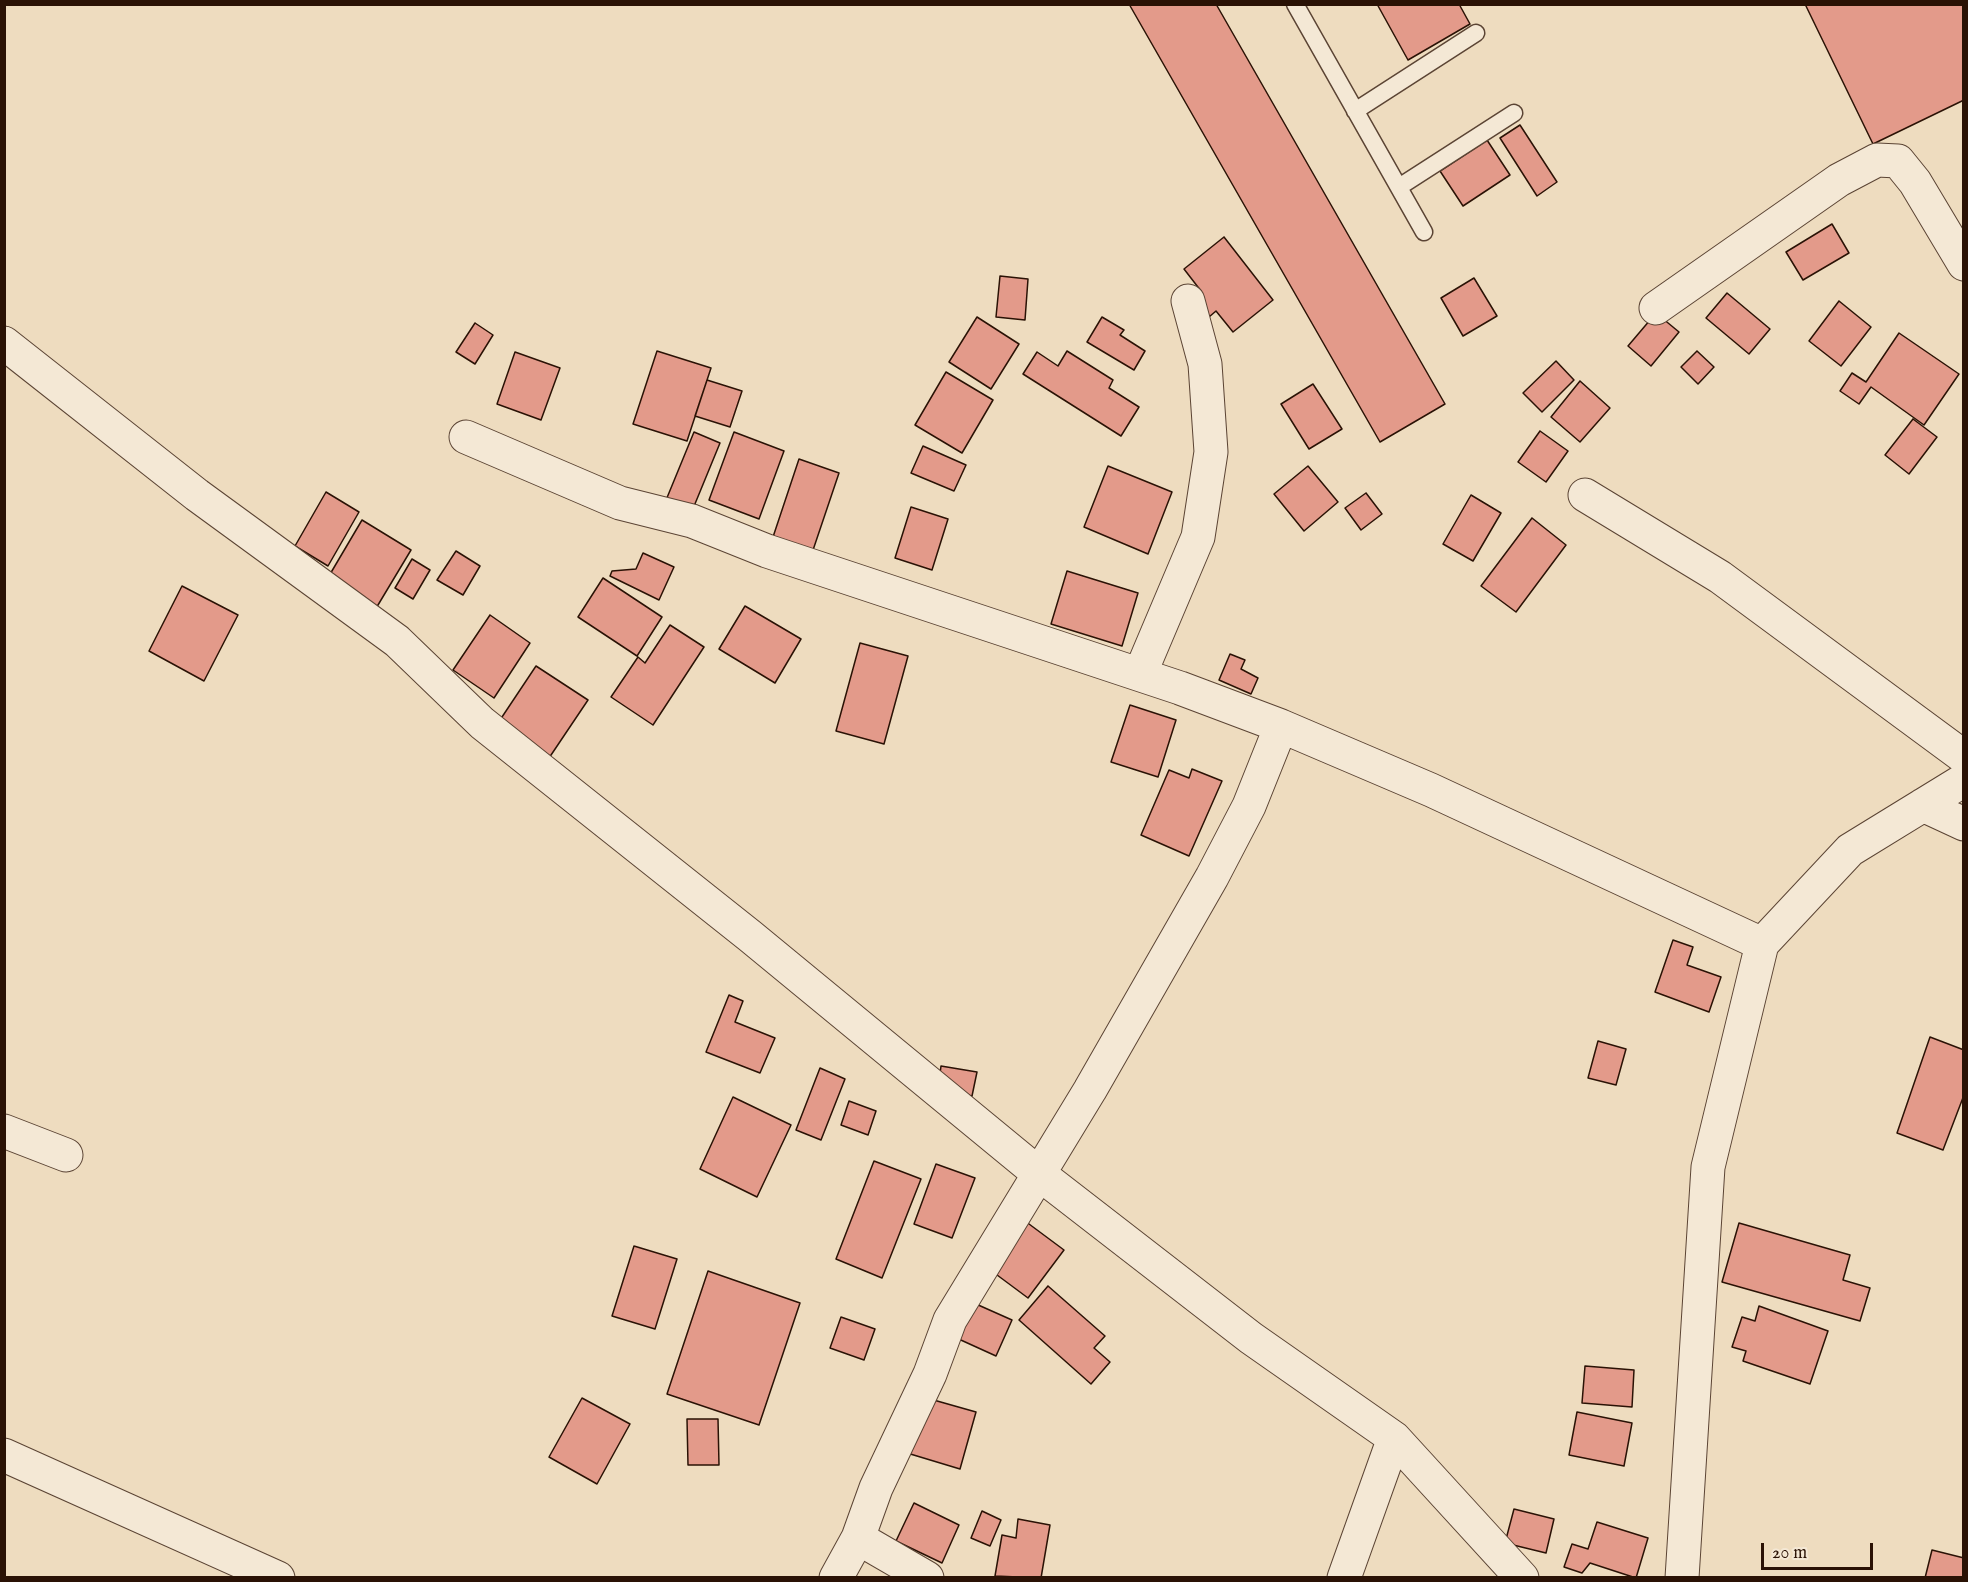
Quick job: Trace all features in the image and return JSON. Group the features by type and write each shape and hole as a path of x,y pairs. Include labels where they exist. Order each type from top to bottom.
{"street":[{"path":"1656,308 1839,180 1877,160 1898,160 1915,182 1964,264"},
{"path":"1140,674 1198,537 1212,452 1205,364 1188,301"},
{"path":"4,343 197,495 398,641 482,723 750,936 1038,1173 1251,1338 1394,1438 1522,1578"},
{"path":"466,437 620,503 692,521 767,551 1140,674 1281,726 1431,790 1762,944"},
{"path":"1585,495 1720,577 1964,757"},
{"path":"836,1578 858,1538 876,1488 930,1374 950,1320 1147,994 1249,806 1281,726"},
{"path":"1682,1578 1708,1167 1762,944 1850,850 1964,780"},
{"path":"1923,805 1964,824"},
{"path":"4,1131 66,1155"},
{"path":"1344,1578 1394,1438"},
{"path":"4,1455 278,1578"},
{"path":"858,1538 927,1578"}],"lane":[{"path":"1294,4 1424,232"},
{"path":"1355,111 1476,33"},
{"path":"1399,188 1514,113"}],"building":[{"path":"1129,4 1216,4 1445,404 1380,442"},
{"path":"1377,4 1459,4 1470,24 1408,60"},
{"path":"1805,4 1964,4 1964,100 1873,144"},
{"path":"1520,125 1557,182 1537,196 1500,138"},
{"path":"1487,140 1510,175 1463,206 1440,171"},
{"path":"1832,224 1849,253 1803,280 1786,252"},
{"path":"1224,237 1273,300 1233,332 1216,311 1209,317 1194,297 1201,291 1184,269"},
{"path":"1000,276 1028,279 1025,320 996,317"},
{"path":"1474,278 1497,316 1463,336 1441,298"},
{"path":"1727,293 1770,329 1749,354 1706,318"},
{"path":"1839,301 1871,327 1841,366 1809,341"},
{"path":"1656,313 1679,332 1651,366 1628,346"},
{"path":"977,317 1019,344 991,389 949,362"},
{"path":"1102,317 1124,330 1120,335 1145,351 1134,370 1087,342"},
{"path":"475,323 493,335 475,364 456,352"},
{"path":"1899,333 1959,374 1924,425 1871,387 1859,404 1840,391 1852,373 1866,382"},
{"path":"657,351 711,368 687,441 633,424"},
{"path":"1067,351 1113,380 1109,388 1139,407 1121,436 1023,374 1037,352 1058,366"},
{"path":"1697,351 1714,367 1698,384 1681,367"},
{"path":"515,352 560,368 541,420 497,404"},
{"path":"1556,361 1574,380 1542,412 1523,393"},
{"path":"946,372 993,400 962,453 915,425"},
{"path":"707,380 742,391 730,427 695,416"},
{"path":"1580,381 1610,408 1580,442 1551,417"},
{"path":"1313,384 1342,429 1309,449 1281,404"},
{"path":"1913,419 1937,437 1909,474 1885,455"},
{"path":"1540,431 1568,451 1546,482 1518,462"},
{"path":"694,432 720,443 690,516 664,505"},
{"path":"734,432 784,451 759,519 709,500"},
{"path":"923,446 966,465 954,491 911,473"},
{"path":"799,459 839,473 810,559 770,546"},
{"path":"1108,466 1172,492 1148,554 1084,527"},
{"path":"1308,466 1338,502 1304,531 1274,494"},
{"path":"326,492 359,512 328,566 295,546"},
{"path":"1366,493 1382,514 1361,530 1345,508"},
{"path":"1471,495 1501,513 1473,561 1443,544"},
{"path":"911,507 948,519 932,570 895,558"},
{"path":"1532,518 1566,545 1516,612 1481,586"},
{"path":"362,520 411,550 375,610 326,581"},
{"path":"456,551 480,566 463,595 437,580"},
{"path":"643,553 674,567 659,600 610,576 612,571 636,569"},
{"path":"412,559 430,570 413,599 395,588"},
{"path":"1067,571 1138,593 1122,646 1051,624"},
{"path":"603,578 662,617 637,656 578,617"},
{"path":"182,586 238,615 204,681 149,651"},
{"path":"745,606 801,639 775,683 719,649"},
{"path":"490,615 530,643 494,698 453,670"},
{"path":"670,625 704,647 653,725 611,697 638,657 645,663"},
{"path":"860,643 908,656 884,744 836,731"},
{"path":"1230,654 1245,660 1241,669 1258,678 1251,694 1219,680"},
{"path":"536,666 588,700 547,761 496,726"},
{"path":"1130,705 1176,720 1158,777 1111,762"},
{"path":"1192,769 1222,781 1189,856 1141,835 1169,770 1189,778"},
{"path":"1673,940 1693,947 1687,965 1721,977 1709,1012 1655,992"},
{"path":"729,995 743,1001 735,1022 775,1038 760,1073 706,1052"},
{"path":"1930,1037 1964,1050 1964,1095 1943,1150 1897,1133"},
{"path":"1598,1041 1626,1049 1616,1085 1588,1078"},
{"path":"941,1066 977,1072 972,1096 938,1089"},
{"path":"820,1068 845,1079 821,1140 796,1130"},
{"path":"733,1097 791,1125 757,1197 700,1169"},
{"path":"849,1101 876,1111 868,1135 841,1125"},
{"path":"874,1161 921,1179 882,1278 836,1259"},
{"path":"936,1164 975,1178 952,1238 914,1224"},
{"path":"1025,1221 1064,1250 1028,1298 989,1269"},
{"path":"1739,1223 1850,1255 1843,1280 1870,1288 1860,1321 1722,1282"},
{"path":"634,1246 677,1259 655,1329 612,1316"},
{"path":"708,1271 800,1303 759,1425 667,1394"},
{"path":"1048,1286 1105,1336 1094,1348 1110,1362 1091,1384 1019,1320"},
{"path":"967,1300 1012,1320 996,1356 952,1336"},
{"path":"1759,1306 1828,1331 1810,1384 1743,1361 1746,1351 1732,1347 1742,1317 1755,1321"},
{"path":"841,1317 875,1329 864,1360 830,1348"},
{"path":"1585,1366 1634,1370 1632,1407 1582,1403"},
{"path":"923,1397 976,1412 960,1469 907,1453"},
{"path":"582,1398 630,1424 597,1484 549,1457"},
{"path":"1577,1412 1632,1423 1624,1466 1569,1455"},
{"path":"687,1419 718,1419 719,1465 688,1465"},
{"path":"914,1503 959,1525 942,1563 896,1541"},
{"path":"1514,1509 1554,1519 1546,1553 1505,1543"},
{"path":"982,1511 1001,1520 990,1546 971,1538"},
{"path":"1018,1519 1050,1525 1041,1578 995,1576 1002,1535 1016,1538"},
{"path":"1597,1522 1648,1538 1636,1578 1590,1563 1582,1573 1564,1567 1572,1544 1588,1549"},
{"path":"1932,1550 1964,1558 1964,1578 1925,1578"}]}
